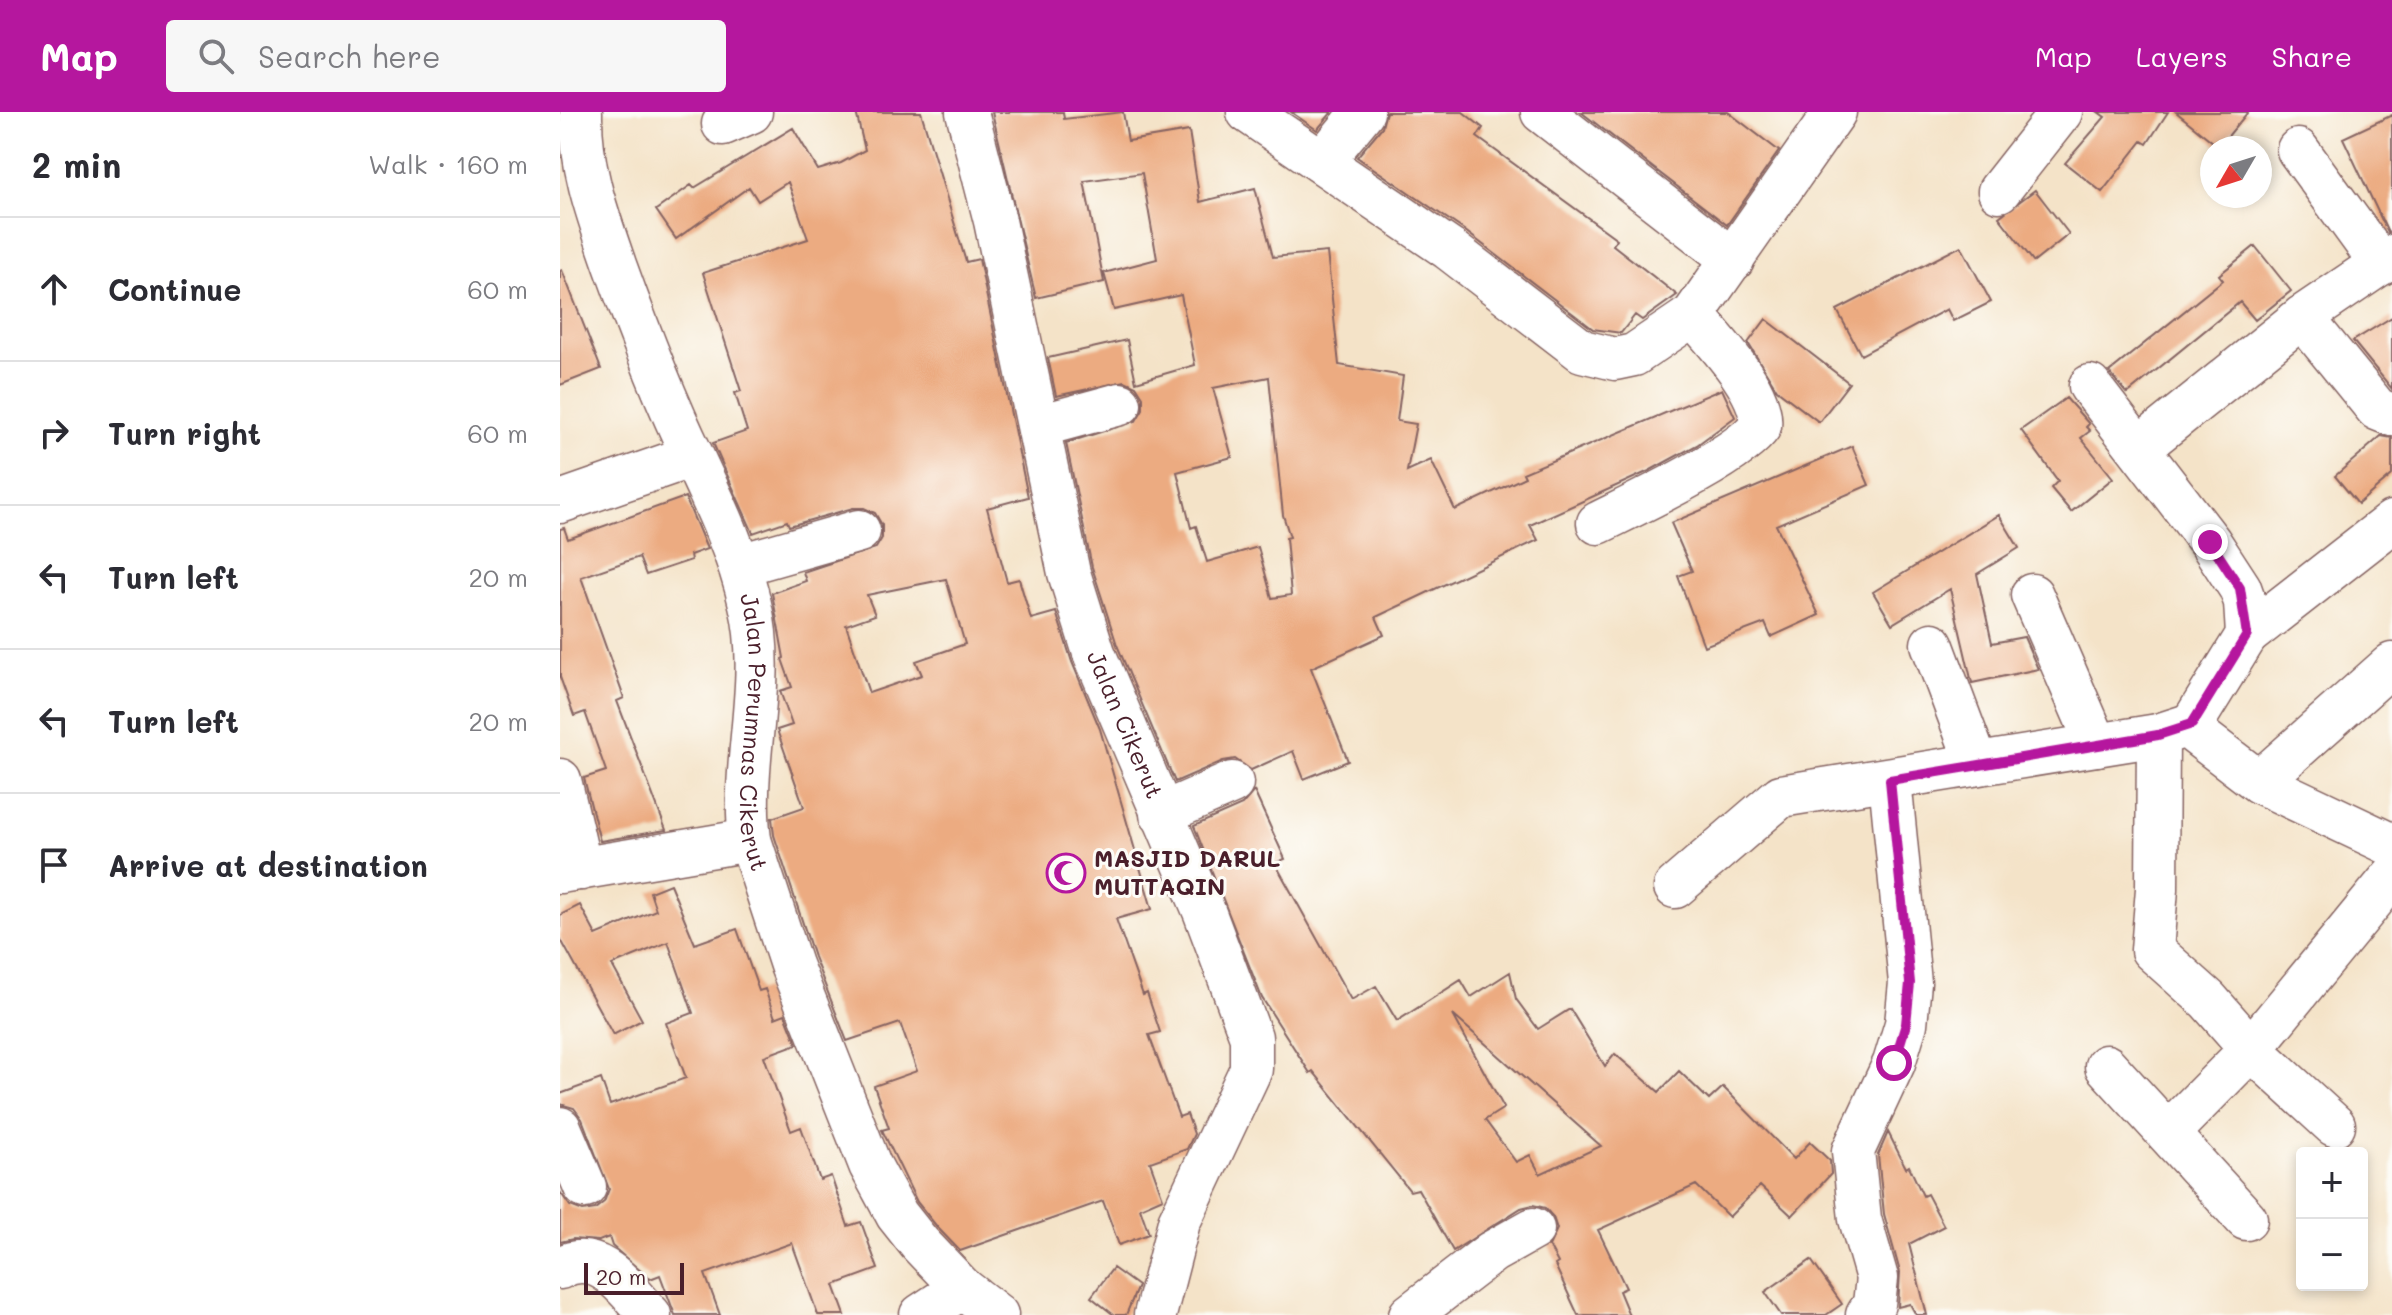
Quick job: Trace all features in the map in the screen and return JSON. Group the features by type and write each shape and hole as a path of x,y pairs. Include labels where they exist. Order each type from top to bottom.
{"street":[{"name":"Jalan Perumnas Cikerut","path":"581,112 581,151 590,194 625,293 740,565 751,607 758,652 749,741 750,840 791,965 870,1165 897,1215 962,1288 997,1315"},
{"name":"Jalan Cikerut","path":"967,112 1078,600 1094,653 1204,911 1251,1037 1251,1069 1228,1125 1179,1222 1155,1315"},
{"path":"1248,112 1449,249 1582,351 1615,359 1634,355 1693,315 1835,112"},
{"path":"1322,162 1363,112"},
{"path":"1542,112 1733,260"},
{"path":"1999,191 2061,112"},
{"path":"2139,448 2302,317 2386,260 2298,150"},
{"path":"1598,523 1694,473 1747,441 1760,426 1758,408 1736,367 1693,315"},
{"path":"2302,317 2377,409 2392,415"},
{"path":"2090,386 2240,588 2247,635"},
{"path":"1039,426 1120,404"},
{"path":"560,502 692,456"},
{"path":"2334,1125 2251,1049 2208,1000 2152,950 2157,889 2175,729 2247,635 2392,522"},
{"path":"740,565 859,531"},
{"path":"2032,595 2097,745"},
{"path":"1932,644 1977,764"},
{"path":"2259,782 2392,664"},
{"path":"1675,887 1781,796 2097,745 2175,729 2201,740 2259,782 2392,845"},
{"path":"560,780 571,870 750,840"},
{"path":"1867,1315 1874,1304 1877,1278 1860,1219 1853,1151 1894,1063 1906,1024 1910,983 1890,780"},
{"path":"1161,814 1232,783"},
{"path":"2169,1132 2251,1049 2392,877"},
{"path":"2106,1066 2246,1219"},
{"path":"560,1128 585,1187"},
{"path":"1410,1315 1492,1252 1533,1229"},
{"path":"560,1268 572,1261 590,1261 608,1272 650,1315"},
{"path":"921,1315 962,1288"}],"building":[{"path":"856,112 921,112 966,262 979,259 1028,497 987,508 1007,582 1019,579 1031,619 1056,612 1072,662 1100,729 1152,909 1116,919 1143,995 1147,993 1160,1032 1149,1035 1179,1117 1187,1114 1194,1134 1187,1149 1150,1162 1163,1198 1140,1208 1149,1234 1119,1245 1103,1201 960,1251 938,1228 917,1202 882,1130 889,1128 874,1086 917,1071 900,1023 847,1041 814,957 774,835 772,818 804,807 777,730 792,725 780,691 792,687 782,659 772,593 806,581 803,572 876,548 882,538 882,525 875,513 864,508 853,508 789,526 787,521 753,533 713,443 747,431 735,393 741,391 703,273 808,239 788,182 758,201 749,187 676,239 656,210 691,185 694,188 793,128 818,170 841,163 865,150","holes":["946,579 965,644 916,661 922,675 869,693 846,625 875,615 867,595"]},
{"path":"992,112 1063,112 1064,119 1123,112 1128,141 1189,131 1200,202 1255,188 1273,257 1327,252 1339,365 1403,376 1397,421 1416,424 1407,471 1431,460 1455,510 1525,477 1523,473 1722,389 1735,417 1697,445 1649,471 1530,525 1538,540 1376,617 1384,635 1311,668 1348,761 1304,779 1293,751 1251,770 1235,759 1223,761 1175,782 1117,645 1092,567 1066,443 1136,421 1143,409 1143,397 1136,386 1125,381 1056,396 1048,358 1127,340 1136,382 1195,365 1181,295 1114,310 1104,273 1157,259 1142,173 1084,181 1104,282 1036,298","holes":["1269,377 1283,515 1290,537 1286,538 1291,595 1272,598 1258,547 1207,562 1196,526 1191,528 1177,472 1232,457 1213,388"]},
{"path":"1291,112 1332,112 1317,130"},
{"path":"1386,112 1463,112 1483,128 1477,137 1617,239 1613,245 1677,295 1642,320 1635,315 1621,333 1593,329 1464,230 1357,157 1382,127"},
{"path":"1581,112 1728,112 1779,151 1727,225"},
{"path":"2098,112 2168,112 2147,144 2142,141 2102,192 2065,163 2105,117"},
{"path":"2176,112 2248,112 2228,136 2205,136"},
{"path":"2392,115 2392,232 2388,233 2343,138"},
{"path":"2035,190 2069,234 2034,262 1999,217"},
{"path":"1961,246 1991,302 1953,321 1947,309 1861,355 1837,310"},
{"path":"2255,246 2291,291 2255,320 2240,302 2127,394 2109,372 2223,280 2219,275"},
{"path":"560,271 601,369 560,385"},
{"path":"2392,317 2392,389 2353,341"},
{"path":"1766,319 1849,383 1819,422 1777,390 1748,343"},
{"path":"2066,398 2089,424 2086,427 2090,431 2081,438 2113,478 2071,512 2051,488 2058,481 2021,430"},
{"path":"2381,436 2392,438 2392,475 2358,504 2335,476"},
{"path":"1852,446 1869,485 1776,525 1819,615 1771,637 1765,623 1704,646 1678,576 1692,571 1671,523"},
{"path":"685,497 707,549 690,555 691,560 646,575 639,557 581,577 624,698 617,701 666,830 600,841 584,778 606,771 585,712 574,716 560,677 560,529 564,528 568,539"},
{"path":"1999,515 2019,548 1977,574 1992,643 2024,637 2038,669 1972,683 1950,589 1892,624 1873,592"},
{"path":"1254,791 1285,859 1275,863 1351,1000 1376,986 1397,1021 1461,980 1471,997 1510,972 1516,999 1538,1029 1570,1009 1605,1066 1615,1054 1659,1092 1679,1071 1709,1100 1723,1087 1794,1159 1810,1142 1830,1161 1831,1174 1792,1216 1760,1186 1729,1217 1696,1185 1598,1230 1626,1288 1619,1291 1629,1315 1578,1315 1549,1246 1557,1229 1553,1217 1545,1208 1533,1205 1521,1208 1453,1251 1418,1189 1410,1191 1313,1071 1310,1073 1262,998 1194,826 1242,805","holes":["1453,1015 1601,1146 1540,1174 1530,1155 1516,1162 1485,1120 1504,1108"]},
{"path":"670,884 695,944 737,929 759,991 765,989 775,1018 785,1014 797,1044 764,1056 791,1131 801,1127 820,1180 831,1176 848,1226 861,1222 878,1269 834,1285 845,1315 818,1315 792,1243 705,1274 720,1315 675,1315 660,1275 650,1279 612,1246 609,1237 599,1241 573,1239 560,1242 560,1192 570,1206 583,1211 595,1209 604,1202 609,1189 582,1119 574,1108 560,1104 560,1094 601,1079 610,1105 686,1078 666,1023 693,1013 668,942 612,965 642,1020 613,1035 560,938 560,915 580,905 596,935 656,910 650,892"},
{"path":"1888,1132 1906,1168 1909,1166 1923,1196 1927,1194 1944,1226 1909,1244 1927,1315 1916,1315 1910,1304 1898,1307 1900,1272 1884,1214 1878,1155"},
{"path":"1811,1260 1842,1304 1826,1315 1781,1315 1765,1292"},
{"path":"1113,1268 1138,1286 1126,1315 1114,1315 1091,1297"}],"place":[{"name":"MASJID DARUL MUTTAQIN","path":"1066,873"}],"route":[{"path":"1894,1063 1906,1024 1910,983 1890,780 2158,735 2192,724 2232,665 2247,635 2248,617 2240,588 2210,542"}]}
